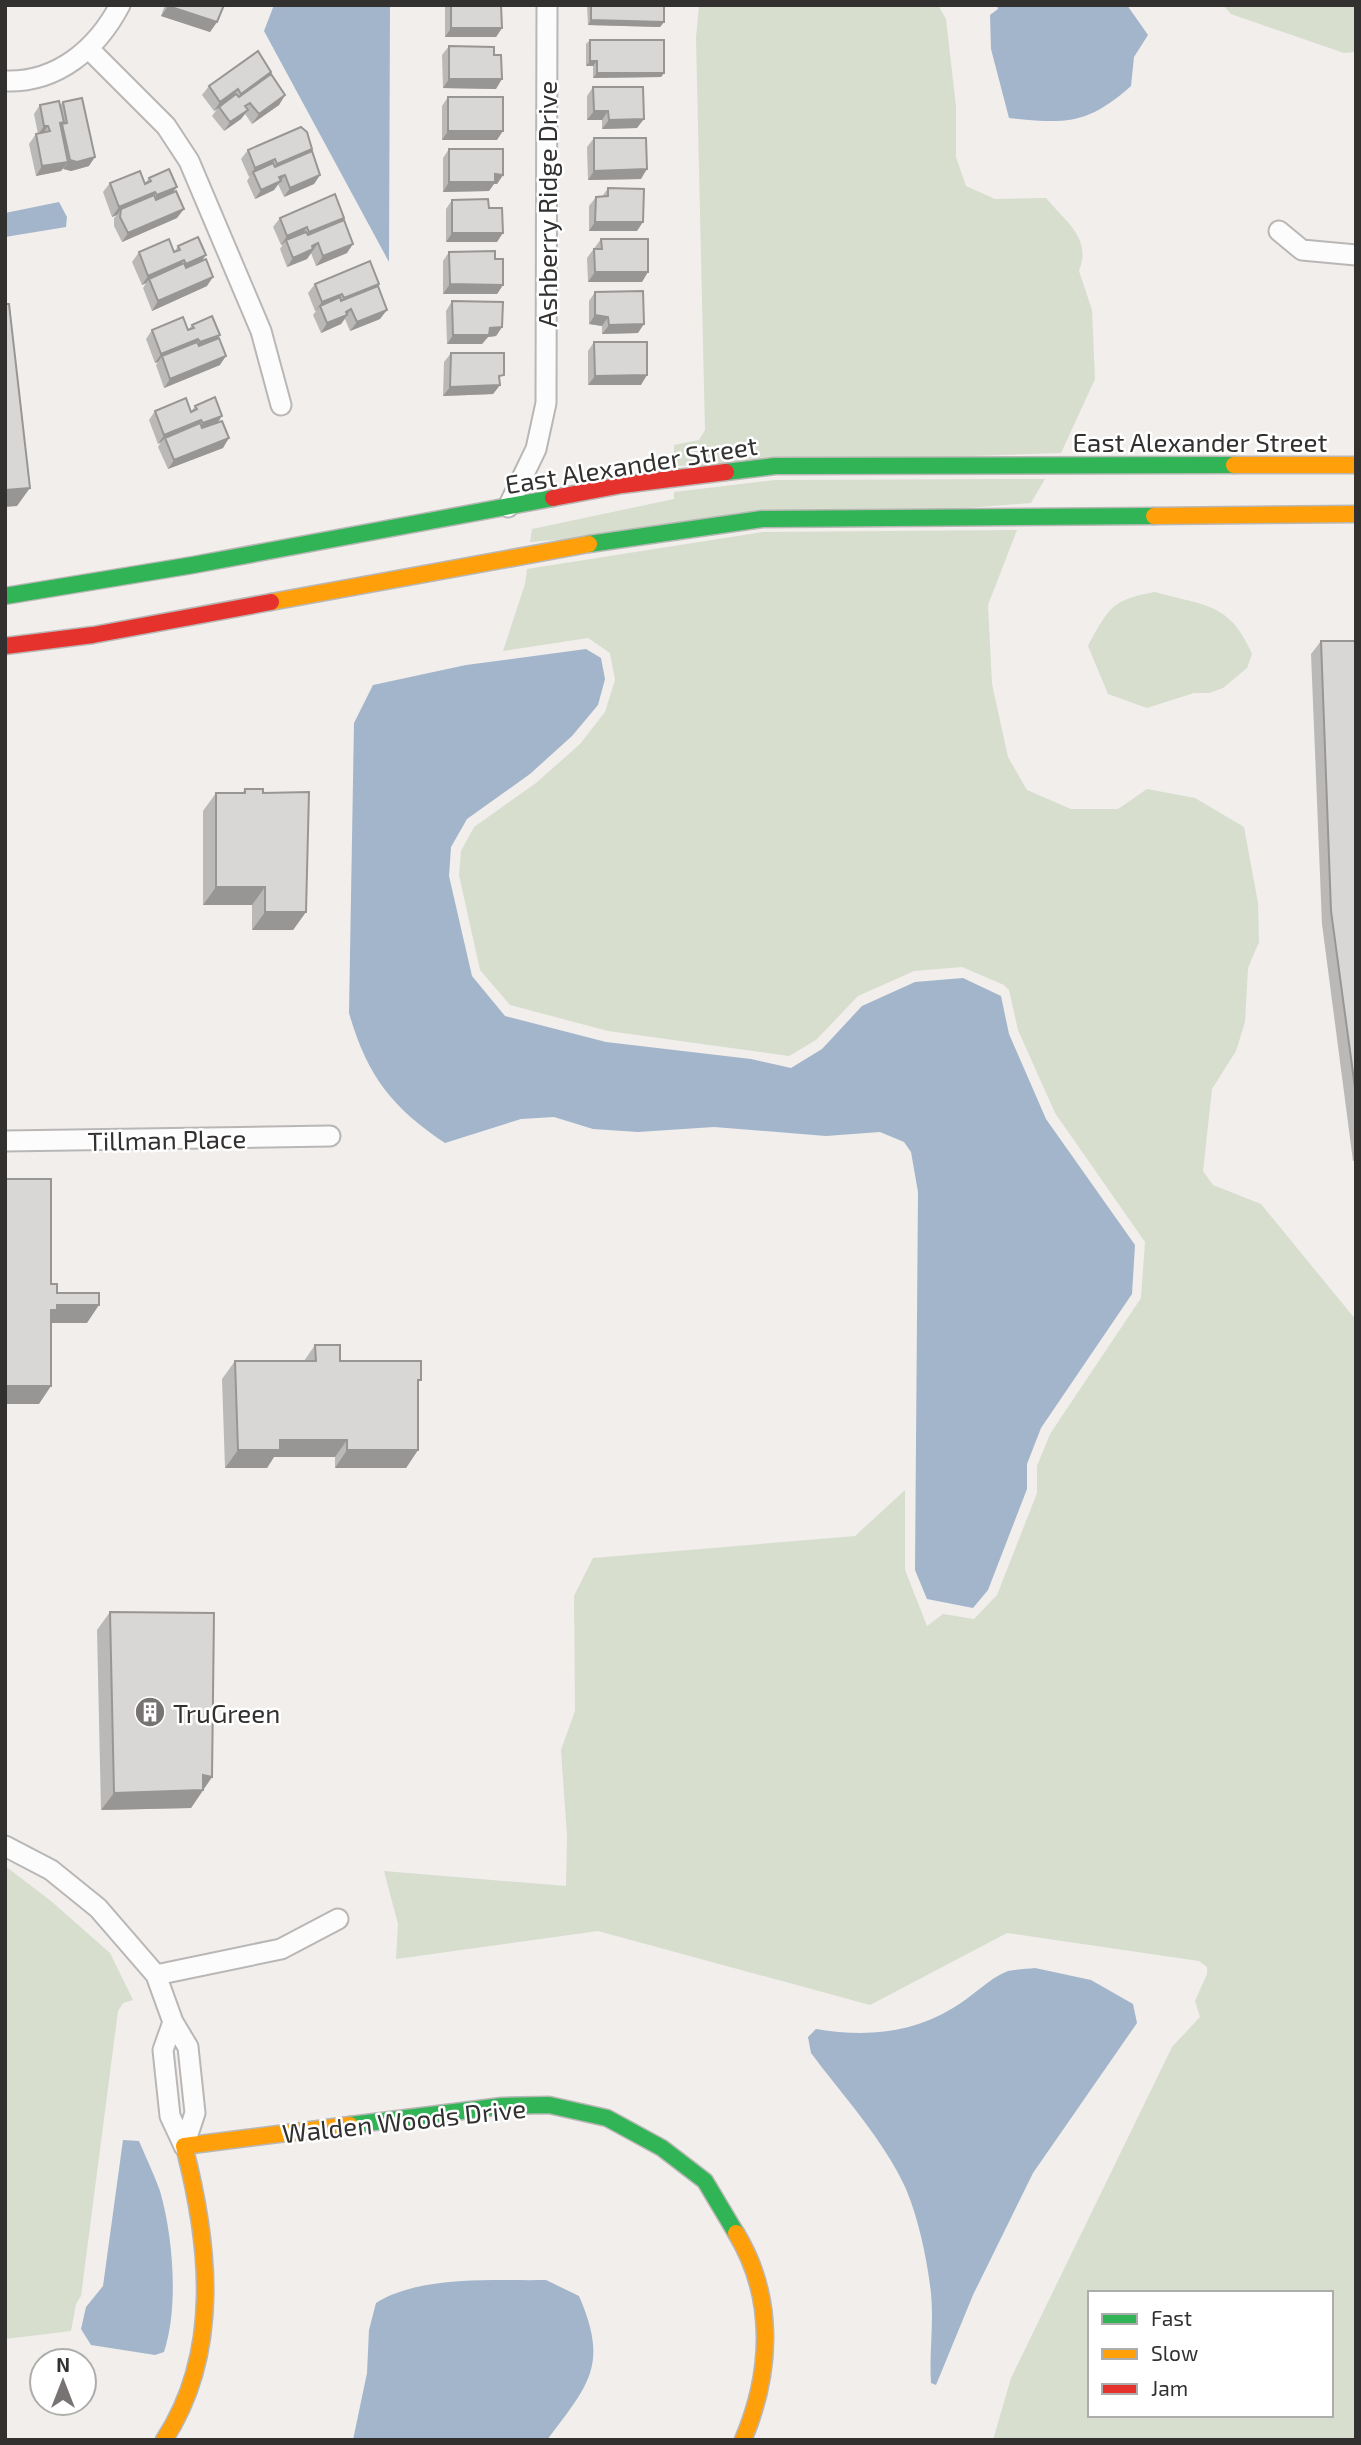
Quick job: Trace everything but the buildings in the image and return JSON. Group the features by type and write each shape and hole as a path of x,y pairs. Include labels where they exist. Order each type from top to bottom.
{"main road":[{"name":"East Alexander Street","path":"5,597 622,485 775,467 1356,465"},
{"path":"5,646 93,635 589,544 762,519 1356,514"},
{"name":"Walden Woods Drive","path":"184,2146 502,2106 549,2105 607,2118 662,2148 705,2180 751,2258 765,2316 765,2366 756,2409 743,2440"},
{"path":"164,2440 175,2424 201,2348 208,2289 206,2239 184,2146"}],"street":[{"path":"5,81 50,73 90,50 108,28 120,5"},
{"name":"Ashberry Ridge Drive","path":"508,507 536,449 546,403 547,5"},
{"path":"90,50 166,126 189,162 261,331 281,405"},
{"path":"1279,231 1302,250 1356,255"},
{"name":"Tillman Place","path":"5,1142 330,1136"},
{"path":"5,1846 51,1870 98,1908 156,1975 173,2022 163,2050 170,2116 184,2146"},
{"path":"156,1975 281,1949 338,1919"}],"green space":[{"path":"699,5 938,5 946,19 956,107 956,157 966,186 995,199 1046,198 1069,223 1080,240 1082,259 1079,271 1092,310 1095,379 1061,453 674,466 674,445 699,440 705,430 696,38"},
{"path":"1223,5 1356,5 1356,52 1344,53 1231,14"},
{"path":"1045,479 1031,503 530,542 532,529 674,499 674,492 775,480"},
{"path":"1017,530 988,605 992,684 1008,757 1027,790 1071,809 1118,809 1147,789 1195,798 1244,827 1258,903 1259,942 1248,968 1245,1022 1236,1051 1212,1089 1203,1171 1213,1185 1261,1204 1356,1320 1356,2440 993,2440 1011,2378 1172,2047 1200,2017 1195,2001 1207,1974 1207,1967 1199,1961 1007,1933 870,2005 598,1931 396,1959 398,1924 384,1871 566,1886 567,1836 561,1750 575,1711 574,1596 593,1558 855,1536 905,1490 905,1570 927,1626 943,1614 974,1619 997,1595 1037,1493 1037,1466 1050,1434 1141,1298 1145,1242 1055,1113 1018,1030 1009,990 1004,985 962,967 914,971 858,996 816,1040 789,1056 608,1031 510,1005 480,970 459,875 461,851 474,827 536,783 580,744 605,712 615,680 610,653 588,638 503,651 525,584 527,569 763,532"},
{"path":"1155,592 1201,604 1225,615 1244,637 1252,654 1247,668 1223,688 1209,693 1194,693 1147,708 1108,694 1088,646 1113,608 1129,598"},
{"path":"5,1866 51,1901 110,1953 133,2000 123,2003 118,2011 81,2296 76,2304 71,2331 5,2339"}],"water":[{"path":"274,5 390,5 389,262 264,31"},
{"path":"997,5 1127,5 1148,35 1134,57 1131,86 1101,108 1075,119 1046,121 1009,118 991,49 990,15 998,9"},
{"path":"59,202 67,217 66,227 5,237 5,213"},
{"path":"586,649 601,658 605,679 598,705 572,736 530,774 467,819 451,847 449,876 472,976 505,1016 606,1042 751,1059 791,1068 822,1049 862,1006 915,982 963,978 1001,996 1009,1034 1046,1119 1135,1245 1132,1294 1041,1428 1027,1464 1027,1489 988,1590 973,1608 927,1599 915,1570 918,1192 911,1152 904,1142 880,1132 826,1136 714,1127 638,1132 593,1129 554,1117 521,1119 445,1143 410,1116 383,1088 356,1035 349,1013 354,723 373,685 466,665"},
{"path":"1035,1968 1091,1980 1133,2004 1137,2023 1033,2173 973,2295 936,2385 931,2383 931,2293 922,2240 911,2201 897,2171 875,2136 811,2053 808,2037 816,2029 870,2033 904,2028 937,2017 1001,1974 1011,1970"},
{"path":"123,2140 139,2141 160,2191 168,2229 172,2314 164,2352 155,2355 91,2345 81,2329 86,2307 103,2286"},
{"path":"481,2280 546,2280 579,2296 593,2340 590,2373 574,2404 547,2440 353,2440 367,2373 369,2330 376,2303 394,2294 435,2284"}],"traffic: fast":[{"path":"726,472 775,466 1234,465"},
{"path":"5,596 193,565 553,498"},
{"path":"589,544 762,519 1154,516"},
{"path":"350,2125 502,2106 549,2105 607,2118 662,2148 705,2181 736,2233"}],"traffic: slow":[{"path":"1234,465 1356,465"},
{"path":"1154,516 1356,514"},
{"path":"271,602 589,544"},
{"path":"164,2440 183,2406 195,2370 202,2334 205,2296 200,2220 184,2146 350,2125"},
{"path":"736,2233 749,2257 758,2283 765,2335 760,2388 743,2440"}],"traffic: jam":[{"path":"553,498 622,485 726,472"},
{"path":"5,646 93,635 271,602"}],"place":[{"name":"TruGreen","path":"150,1712"}]}
